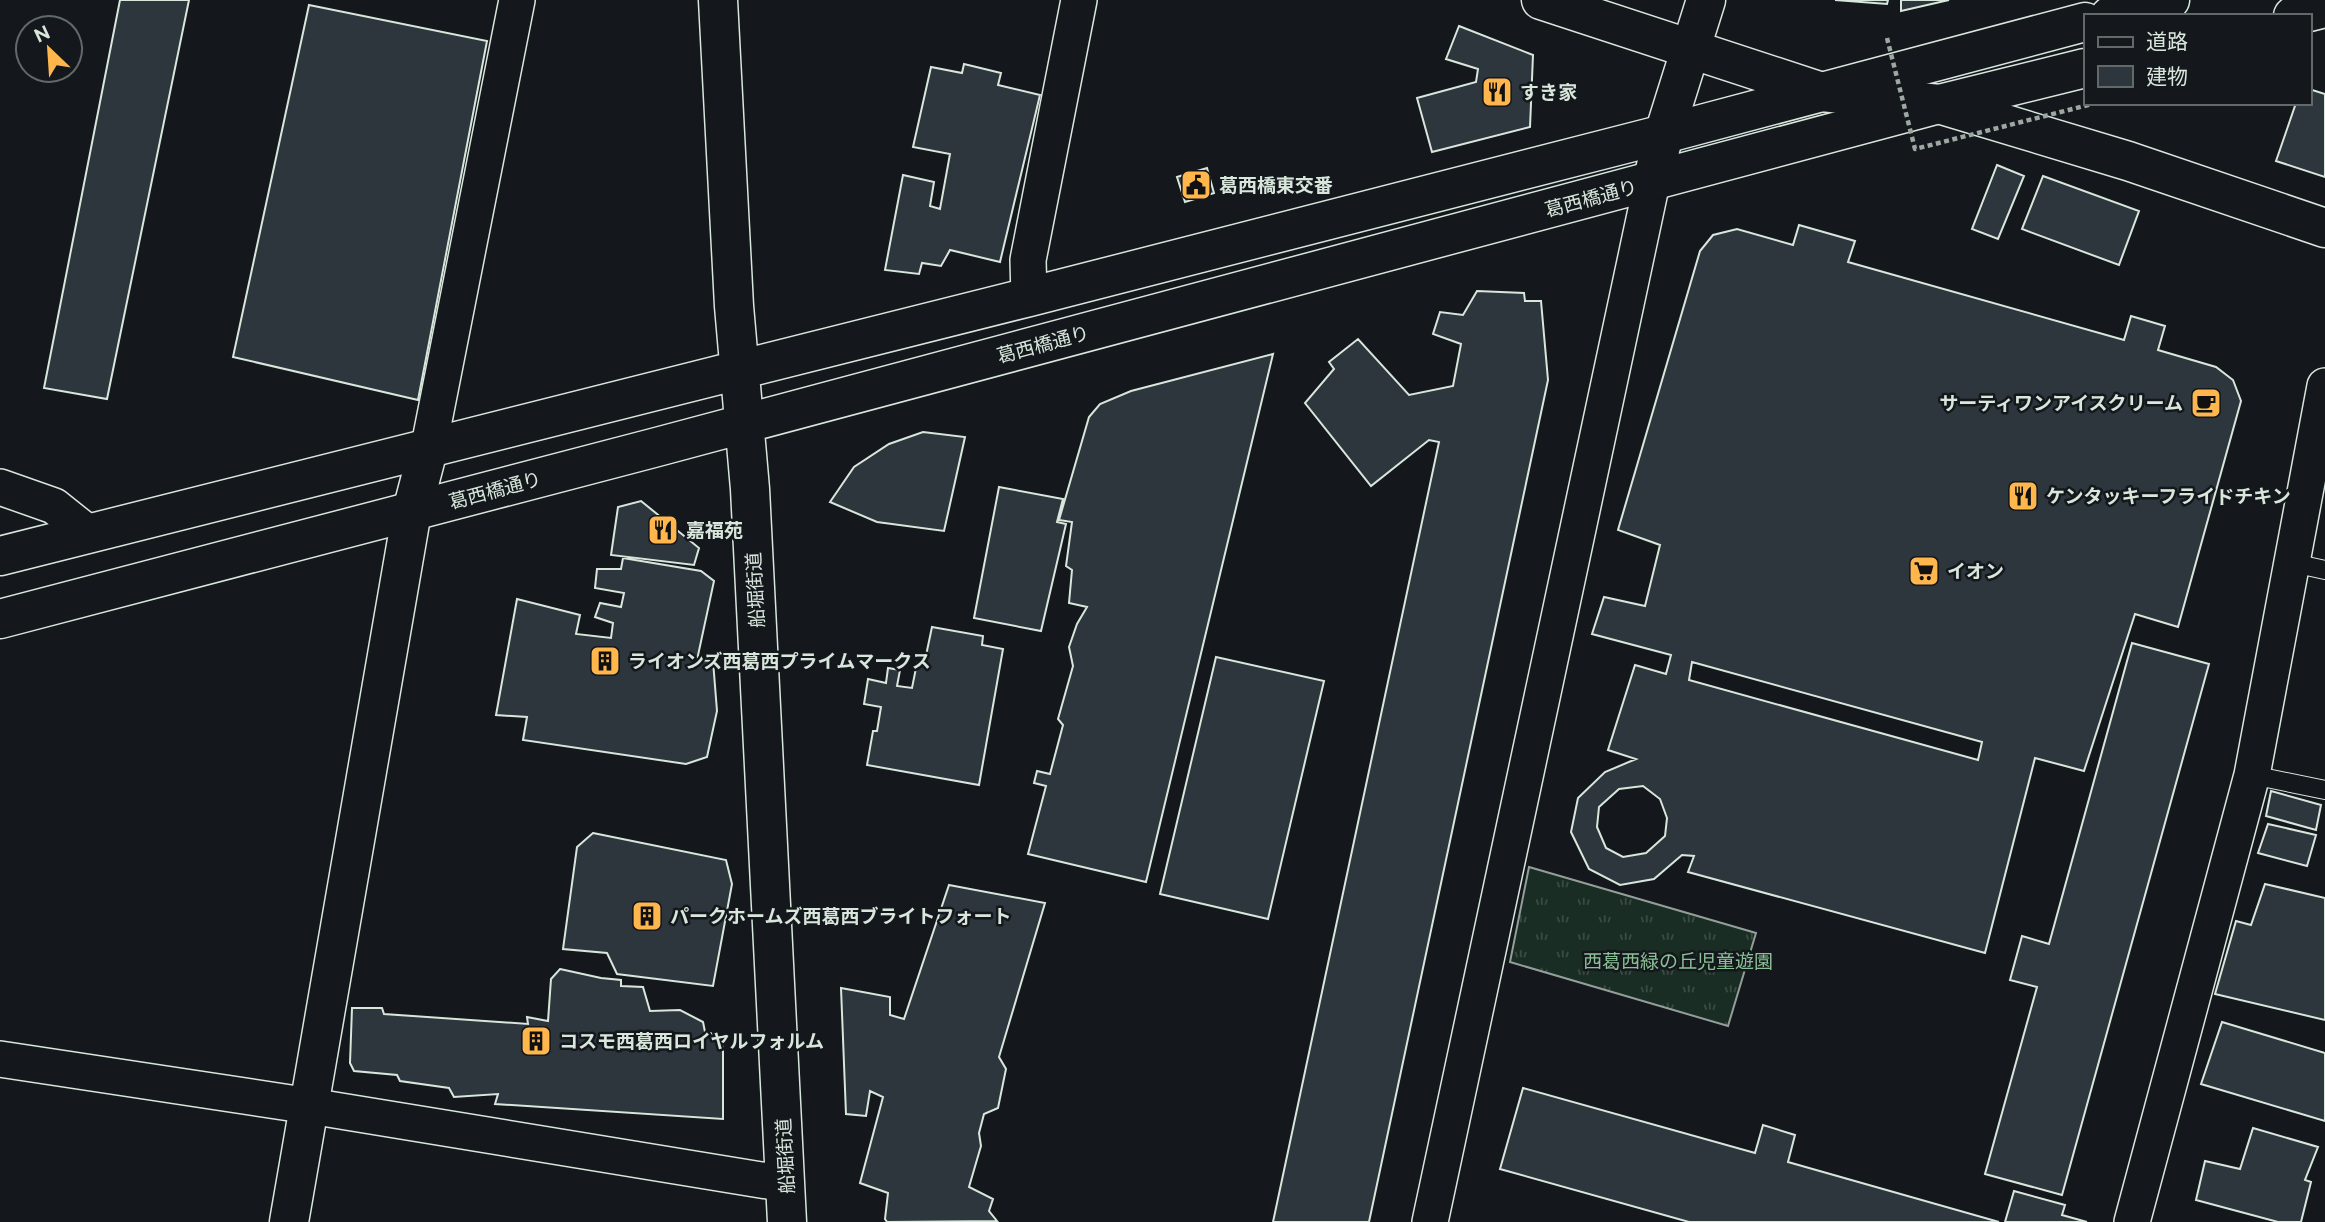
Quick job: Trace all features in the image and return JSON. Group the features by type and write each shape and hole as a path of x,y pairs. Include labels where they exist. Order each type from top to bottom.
{"main road":[{"name":"船堀街道","path":"718,0 734,292 745,424 788,1222"},
{"path":"1541,0 1822,92 1939,104 2128,160 2325,228"},
{"path":"1652,182 1664,134 1706,0"},
{"path":"2118,14 2170,0"},
{"path":"2301,14 2325,8"},
{"path":"0,556 1029,297 1664,134 2084,22"},
{"name":"葛西橋通り","path":"0,619 745,424 1939,104 2084,68"},
{"path":"289,1222 412,512 429,446"}],"street":[{"path":"429,446 439,407 517,0"},
{"path":"1029,297 1028,260 1079,0"},
{"path":"1430,1222 1652,182"},
{"path":"2132,1222 2309,566 2325,386"},
{"path":"0,487 54,506 88,533"},
{"path":"0,1059 310,1106 786,1184"}],"lane":[{"path":"2252,775 2325,790"}],"path":[{"path":"1887,38 1915,149 2088,105"}],"green space":[{"name":"西葛西緑の丘児童遊園","path":"1529,867 1756,933 1728,1026 1510,962"}],"building":[{"path":"120,0 189,0 107,399 44,388"},
{"path":"1835,0 1888,0 1887,4"},
{"path":"1901,0 1949,0 1901,11"},
{"path":"309,5 487,41 418,400 233,357"},
{"path":"1459,26 1533,55 1530,127 1432,152 1417,98 1476,82 1478,69 1446,59"},
{"path":"964,64 1001,73 998,85 1040,95 1000,262 950,250 941,266 922,263 919,274 885,270 903,175 934,182 930,206 940,209 950,154 913,147 931,67 962,73"},
{"path":"2311,90 2325,94 2325,177 2276,161 2295,105 2311,105"},
{"path":"1997,165 2024,176 1998,239 1972,229"},
{"name":"葛西橋東交番","path":"1207,168 1214,193 1185,202 1177,177"},
{"path":"2043,176 2139,211 2119,265 2022,229"},
{"name":"イオン","path":"1799,225 1855,241 1848,262 2124,340 2131,316 2165,326 2158,350 2216,367 2233,380 2241,401 2178,627 2135,614 2084,771 2035,758 1985,953 1688,872 1694,856 1682,855 1654,879 1620,885 1589,869 1571,832 1578,798 1605,772 1636,759 1608,750 1635,665 1666,674 1671,655 1592,634 1604,597 1645,606 1660,545 1618,530 1700,251 1713,235 1737,229 1793,245","holes":["1692,662 1982,742 1978,760 1689,680","1643,786 1660,799 1667,818 1665,836 1646,853 1623,857 1606,848 1597,827 1599,807 1619,789"]},
{"path":"1477,291 1524,293 1525,301 1541,301 1548,380 1369,1222 1273,1222 1439,442 1429,440 1371,486 1305,403 1334,369 1329,362 1358,339 1409,395 1453,386 1461,344 1433,334 1440,312 1463,315"},
{"path":"1273,354 1146,882 1028,854 1046,786 1034,783 1037,771 1050,774 1063,725 1058,719 1073,666 1069,647 1077,624 1087,607 1069,603 1072,570 1066,566 1072,522 1059,520 1089,417 1100,404 1131,391"},
{"path":"923,432 965,437 944,531 877,522 830,502 854,467 889,444"},
{"path":"999,487 1063,499 1057,522 1066,524 1041,631 974,618"},
{"path":"641,501 699,548 694,565 611,555 618,507"},
{"name":"ライオンズ西葛西プライムマークス","path":"623,558 701,571 714,581 697,660 713,661 717,711 707,757 686,764 523,740 527,717 496,715 517,599 580,615 576,634 611,638 613,623 595,617 600,603 621,607 624,593 595,588 597,569 621,569"},
{"path":"932,627 983,636 982,645 1003,649 979,785 867,765 873,731 877,731 881,707 864,704 868,679 886,683 888,668 900,670 897,686 912,688 917,663 924,665"},
{"path":"2132,643 2209,664 2062,1195 1985,1174 2037,987 2010,980 2022,936 2049,944"},
{"path":"1216,657 1324,681 1268,919 1160,894"},
{"path":"2271,791 2321,805 2316,830 2266,816"},
{"path":"2268,824 2316,835 2307,866 2258,853"},
{"name":"パークホームズ西葛西ブライトフォート","path":"593,833 726,860 732,884 713,986 617,974 607,953 563,949 577,847"},
{"path":"2265,884 2325,898 2325,1020 2215,994 2236,921 2251,925"},
{"path":"949,885 1045,903 999,1057 1006,1069 998,1108 984,1114 979,1133 981,1146 969,1187 993,1199 989,1211 997,1221 887,1222 885,1219 888,1193 860,1183 883,1097 870,1091 866,1116 846,1114 841,988 890,997 890,1015 904,1019"},
{"name":"コスモ西葛西ロイヤルフォルム","path":"560,969 621,980 621,986 643,987 650,1011 680,1010 703,1022 705,1032 719,1035 723,1047 723,1119 495,1104 498,1094 454,1097 449,1088 400,1081 397,1075 354,1071 350,1063 352,1008 382,1008 384,1014 528,1024 527,1017 548,1021 551,979"},
{"path":"2222,1022 2325,1053 2325,1121 2201,1084"},
{"path":"1523,1088 1755,1153 1763,1125 1795,1135 1788,1162 1999,1222 1689,1222 1500,1169"},
{"path":"2253,1128 2318,1147 2305,1180 2311,1182 2301,1222 2278,1222 2196,1200 2205,1161 2240,1169"},
{"path":"2014,1191 2065,1205 2062,1215 2087,1222 2005,1222"}],"place":[{"name":"すき家","path":"1497,92"},
{"name":"葛西橋東交番","path":"1196,185"},
{"name":"サーティワンアイスクリーム","path":"2206,403"},
{"name":"ケンタッキーフライドチキン","path":"2023,496"},
{"name":"嘉福苑","path":"663,530"},
{"name":"イオン","path":"1924,571"},
{"name":"ライオンズ西葛西プライムマークス","path":"605,661"},
{"name":"パークホームズ西葛西ブライトフォート","path":"647,916"},
{"name":"コスモ西葛西ロイヤルフォルム","path":"536,1041"}]}
